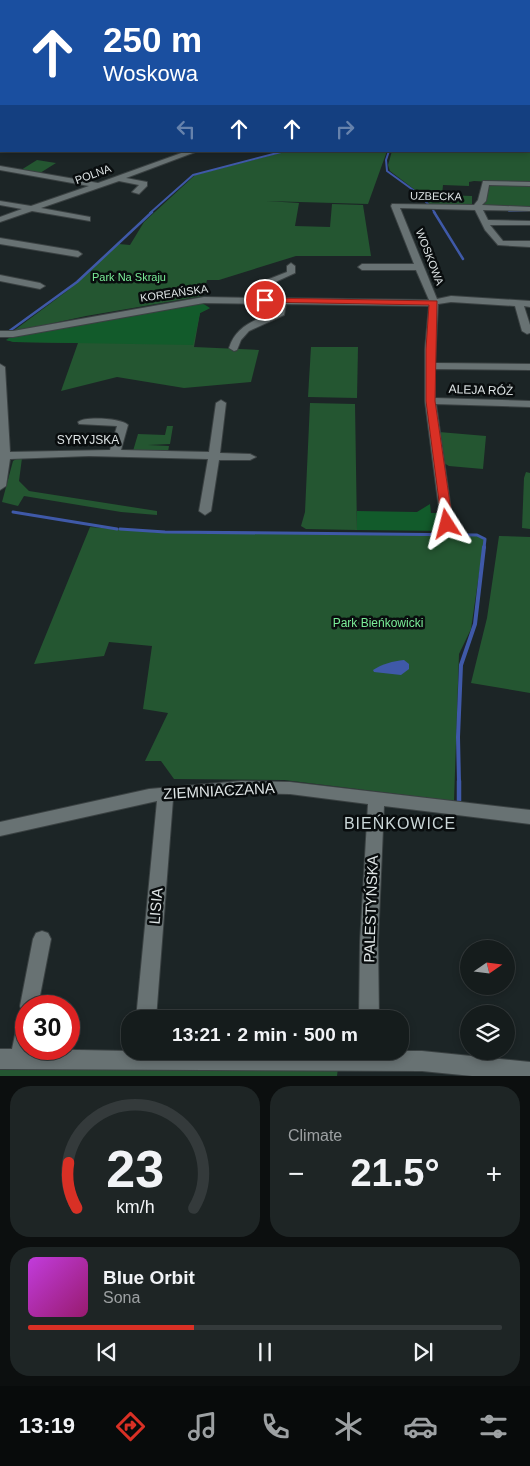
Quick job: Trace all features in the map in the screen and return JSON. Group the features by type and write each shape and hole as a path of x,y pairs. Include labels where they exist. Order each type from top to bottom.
{"street":[{"name":"POLNA","path":"0,220 192,152"},
{"path":"0,168 97,185"},
{"path":"117,178 144,184 136,192"},
{"path":"530,184 486,183 482,201 478,204 485,222 501,243 530,244"},
{"path":"0,203 87,220"},
{"name":"UZBECKA","path":"395,206 530,209"},
{"name":"WOSKOWA","path":"395,206 434,302 430,349 430,401 447,524"},
{"path":"485,222 530,223"},
{"path":"0,241 78,254"},
{"path":"265,300 267,283 291,274 291,266"},
{"path":"362,267 420,267"},
{"path":"0,278 40,286"},
{"name":"KOREAŃSKA","path":"0,334 13,334 204,300 434,302 451,299 530,304"},
{"path":"234,348 236,339 243,330 281,313 282,301"},
{"path":"519,304 527,331"},
{"path":"430,366 530,367"},
{"path":"0,367 5,456 0,486"},
{"name":"ALEJA RÓŻ","path":"430,401 530,404"},
{"path":"205,512 221,402"},
{"path":"83,422 120,423 123,425 114,454"},
{"name":"SYRYJSKA","path":"5,456 114,454 250,457"},
{"name":"ZIEMNIACZANA","path":"0,829 110,803 166,793 202,789 270,787 530,817"},
{"name":"LISIA","path":"147,1010 166,793"},
{"name":"PALESTYŃSKA","path":"369,1010 369,942 376,799"},
{"path":"32,995 42,939"},
{"path":"80,1057 121,1056"},
{"path":"0,1059 15,1059"},
{"path":"409,1059 530,1072"}],"green space":[{"path":"284,152 387,152 368,204 266,201 299,203 295,226 330,227 332,204 363,205 371,256 296,256 219,280 207,280 203,296 86,316 12,332 67,291 119,244 130,245 144,222 195,175"},
{"path":"392,152 530,152 530,184 474,181 469,182 469,186 443,185 442,195 472,196 472,205 432,207 419,193 390,171 388,165"},
{"path":"37,160 56,163 40,173 21,170"},
{"path":"492,185 530,186 530,207 484,205 486,188"},
{"name":"Park Na Skraju","path":"202,303 210,308 200,313 193,345 14,342 6,340 12,336"},
{"path":"210,308 200,313 194,347 259,350 251,382 184,388 117,377 61,391 78,343 14,342 6,340"},
{"path":"311,347 358,347 357,398 308,397"},
{"path":"310,403 355,404 357,530 306,529 301,526 305,512"},
{"path":"167,426 173,426 170,444 148,445 169,446 168,452 133,451 138,434 165,435"},
{"path":"439,432 486,436 483,469 449,466 442,462"},
{"path":"22,458 19,481 29,491 157,511 157,515 121,512 24,496 18,506 2,502 13,461"},
{"path":"526,472 530,473 530,529 522,528 524,478"},
{"path":"430,504 431,513 438,513 442,517 444,531 357,530 357,511 417,512"},
{"name":"Park Bieńkowicki","path":"90,527 164,533 477,535 484,540 471,629 459,654 454,801 284,780 174,779 161,761 145,761 168,713 143,709 152,646 109,642 104,656 34,664"},
{"path":"499,536 530,537 530,693 471,683 487,618"},
{"path":"0,1065 338,1068 337,1076 0,1076"}],"water":[{"path":"404,660 409,664 409,669 401,675 374,672 373,670 388,663"}],"waterway":[{"path":"150,213 193,175 281,152"},
{"path":"389,152 386,160 387,171 416,192 429,205"},
{"path":"509,211 530,211"},
{"path":"8,332 77,282 152,212"},
{"path":"434,212 463,259"},
{"path":"13,512 117,529"},
{"path":"120,529 165,532 477,535 485,539 484,548"},
{"path":"459,782 458,737 461,665 475,624 484,547"},
{"path":"459,782 459,801"}],"district":[{"name":"BIEŃKOWICE","path":"400,823"}],"route":[{"path":"265,300 410,304 434,302 430,349 430,401 447,524"}]}
